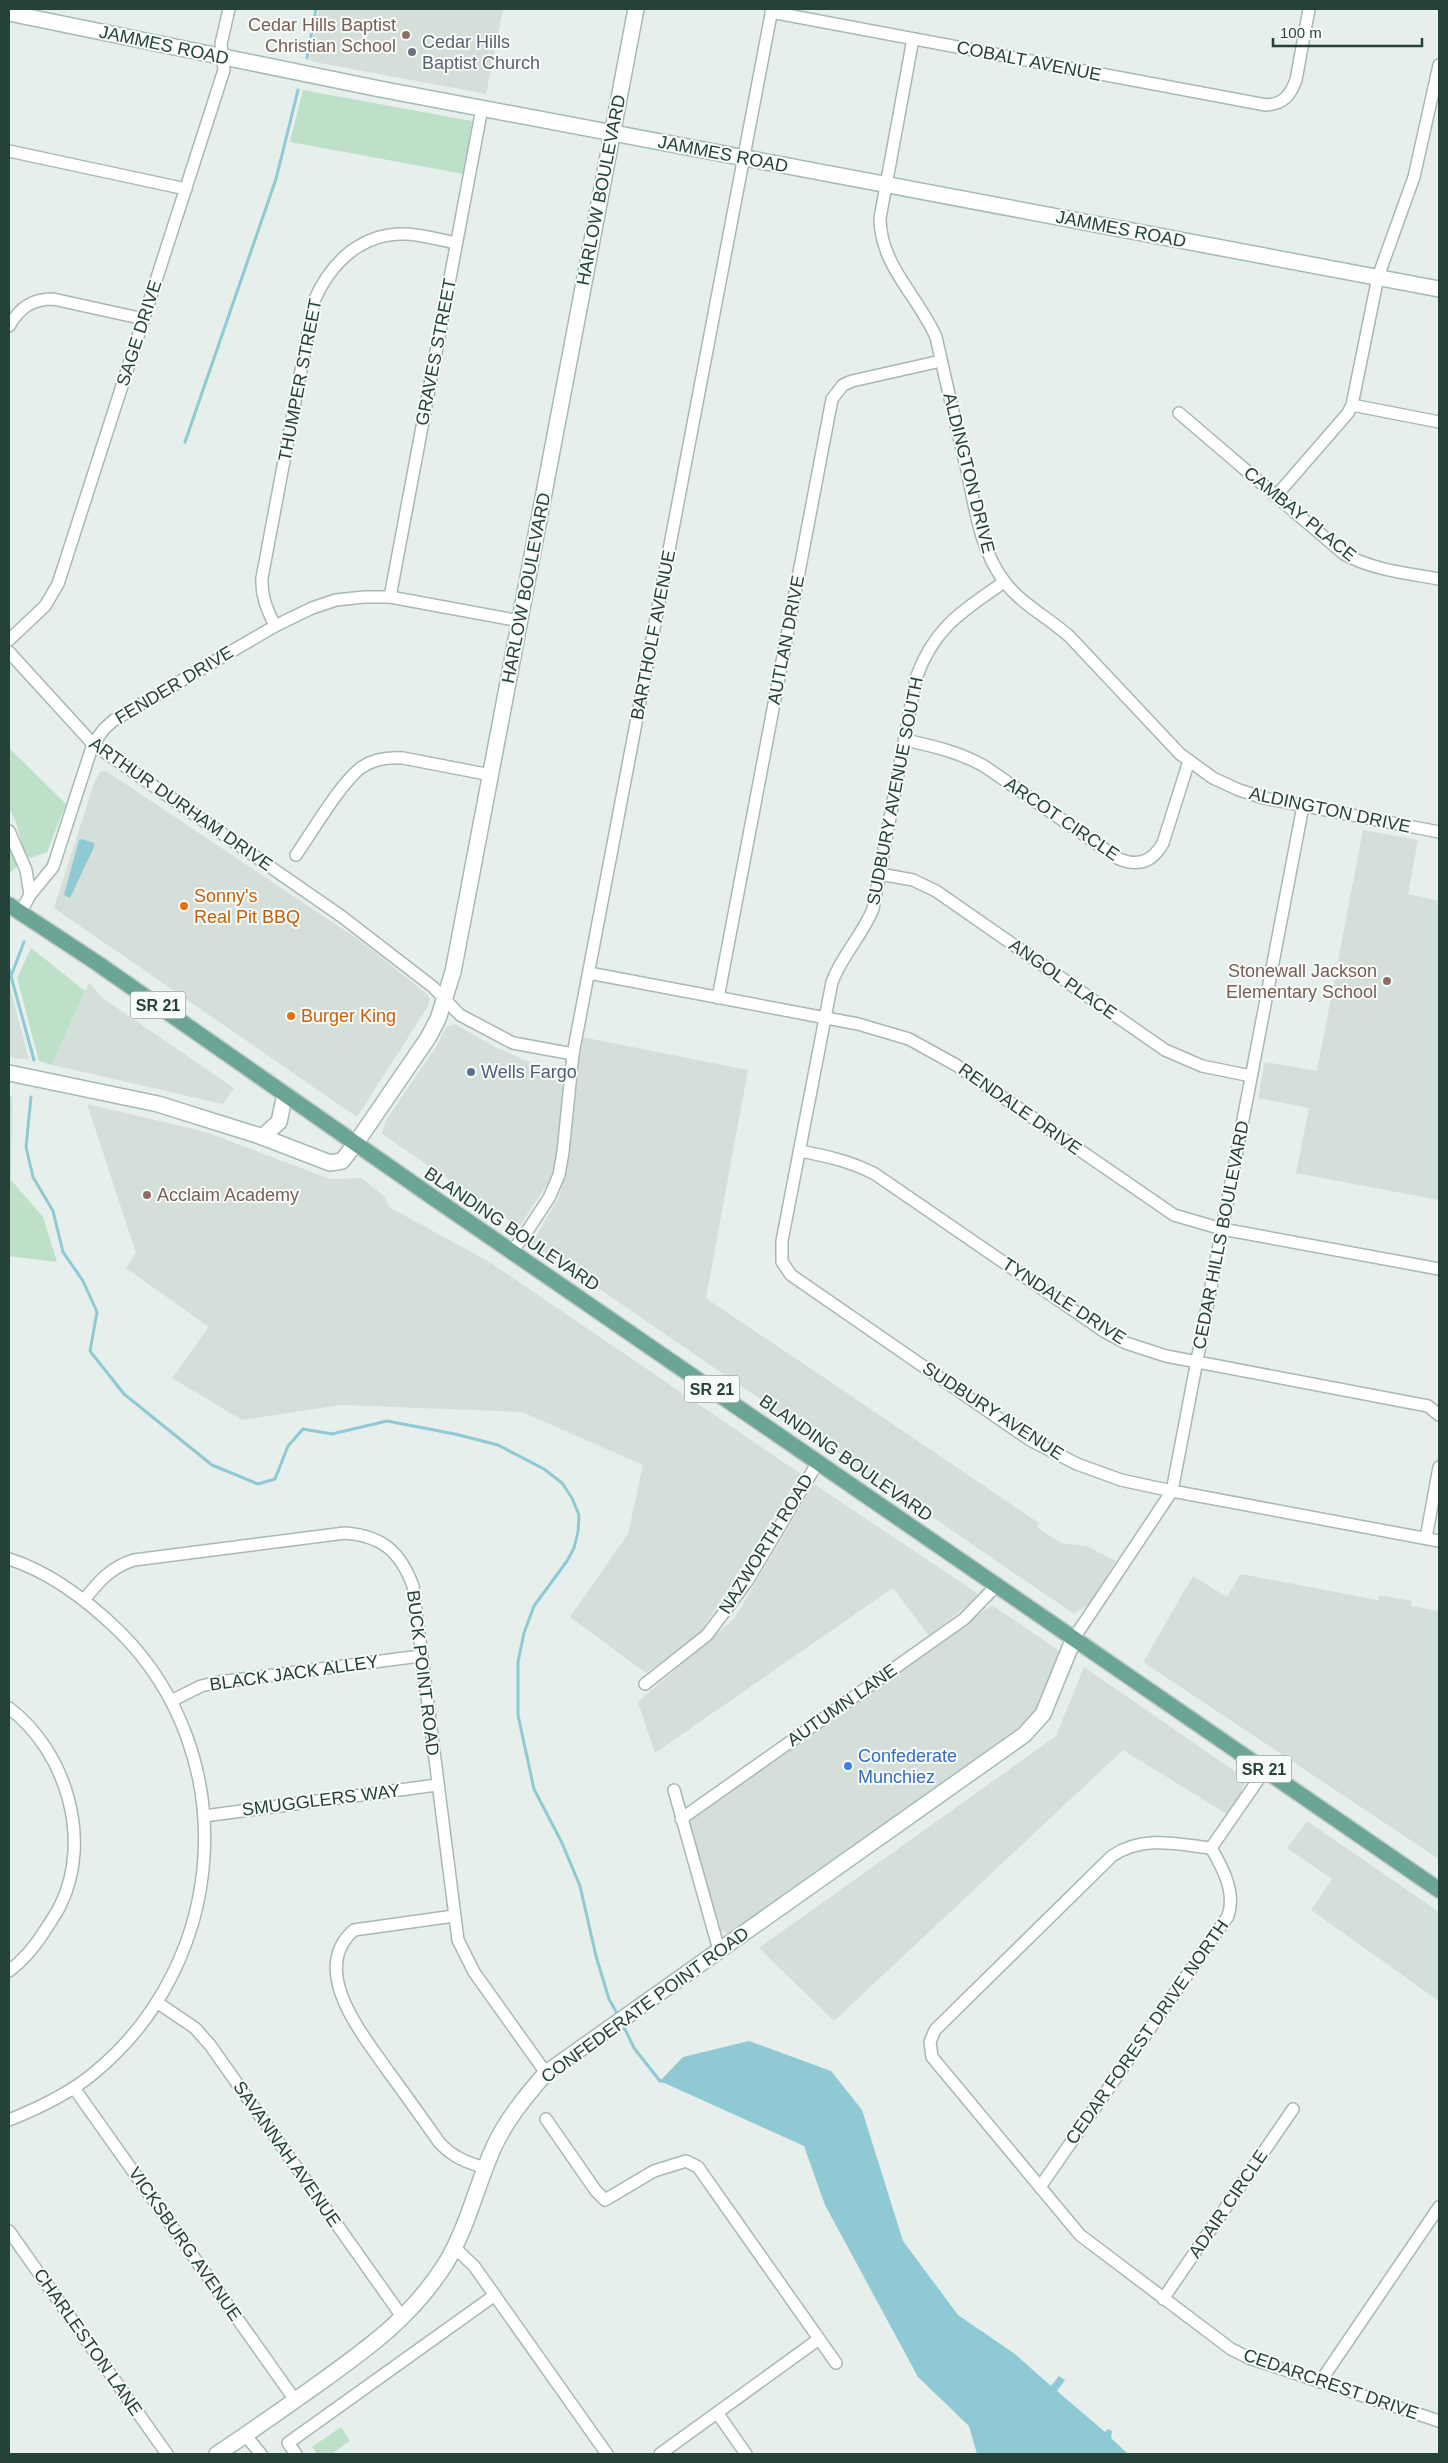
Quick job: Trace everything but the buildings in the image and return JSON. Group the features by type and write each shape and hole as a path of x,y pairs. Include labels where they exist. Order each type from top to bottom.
{"main road":[{"name":"BLANDING BOULEVARD","path":"14,909 97,963 1439,1890"}],"street":[{"name":"SAGE DRIVE","path":"9,640 45,606 58,584 224,70 221,44 229,9"},
{"name":"HARLOW BOULEVARD","path":"9,1073 158,1104 262,1137 330,1163 342,1160 356,1143 428,1038 438,1019 453,972 636,9"},
{"name":"COBALT AVENUE","path":"771,10 913,39 1266,105 1276,104 1285,100 1296,80 1309,9"},
{"name":"BARTHOLF AVENUE","path":"512,1251 549,1198 559,1175 573,1054 771,10"},
{"name":"JAMMES ROAD","path":"9,13 223,58 482,108 1439,289"},
{"name":"ALDINGTON DRIVE","path":"913,39 880,218 882,242 890,262 928,320 936,337 982,538 990,558 1004,582 1028,606 1055,623 1070,637 1167,742 1188,761 1213,778 1239,790 1303,806 1439,832"},
{"path":"1276,496 1348,413 1352,405 1378,277 1414,177 1439,64"},
{"name":"GRAVES STREET","path":"390,597 482,108"},
{"path":"9,151 186,189"},
{"name":"THUMPER STREET","path":"275,626 261,592 262,578 314,301 322,282 334,265 347,253 378,237 408,234 456,243"},
{"path":"9,326 26,305 42,299 53,299 144,319"},
{"name":"AUTLAN DRIVE","path":"718,998 832,399 843,385 852,381 941,361"},
{"path":"1352,405 1439,422"},
{"name":"CAMBAY PLACE","path":"1179,413 1344,554 1360,563 1439,580"},
{"name":"SUDBURY AVENUE SOUTH","path":"782,1262 782,1241 824,1017 838,967 862,932 873,909 916,678 924,657 934,640 956,616 1004,582"},
{"name":"FENDER DRIVE","path":"30,895 53,867 93,744 104,729 114,720 275,626 312,608 336,600 364,597 390,597 520,621"},
{"name":"ARTHUR DURHAM DRIVE","path":"9,652 93,744 341,916 434,987 460,1015 498,1036 535,1048 573,1054"},
{"name":"ARCOT CIRCLE","path":"905,740 944,748 966,756 984,766 1119,859 1138,863 1148,860 1157,854 1163,842 1188,761"},
{"path":"296,854 352,775 374,761 390,757 403,758 490,775"},
{"name":"CEDAR HILLS BOULEVARD","path":"1074,1638 1172,1492 1303,806"},
{"path":"9,831 26,870 30,895 14,909"},
{"name":"ANGOL PLACE","path":"880,874 913,880 936,891 1165,1050 1202,1066 1251,1076"},
{"name":"RENDALE DRIVE","path":"589,973 824,1017 884,1031 936,1052 1169,1212 1185,1219 1222,1229 1439,1269"},
{"path":"262,1137 279,1122 285,1094"},
{"name":"TYNDALE DRIVE","path":"800,1151 856,1164 875,1174 1105,1332 1146,1350 1197,1362 1428,1406 1439,1415"},
{"name":"SUDBURY AVENUE","path":"782,1262 791,1275 1030,1440 1100,1474 1172,1492 1439,1541"},
{"name":"NAZWORTH ROAD","path":"645,1684 707,1635 748,1580 818,1462"},
{"path":"1426,1538 1439,1467"},
{"name":"BUCK POINT ROAD","path":"84,1600 101,1578 121,1564 134,1560 345,1533 373,1538 388,1546 407,1572 413,1586 420,1656 458,1940 465,1957 546,2073"},
{"path":"9,1559 58,1583 84,1600 128,1640 147,1663 171,1701 187,1736 195,1762 204,1816 204,1873 198,1906 185,1950 158,2003 116,2053 74,2088 54,2100 9,2120"},
{"name":"AUTUMN LANE","path":"682,1819 964,1619 997,1585"},
{"name":"CONFEDERATE POINT ROAD","path":"218,2454 366,2350 403,2318 425,2293 454,2247 493,2148 513,2113 546,2073 1024,1735 1040,1720 1074,1638"},
{"name":"BLACK JACK ALLEY","path":"171,1701 201,1686 235,1679 420,1656"},
{"path":"9,1708 28,1725 46,1746 59,1770 67,1792 74,1837 73,1858 60,1906 35,1946 9,1971"},
{"path":"1211,1848 1265,1770"},
{"name":"SMUGGLERS WAY","path":"204,1816 437,1785"},
{"path":"674,1790 719,1950"},
{"name":"CEDARCREST DRIVE","path":"1211,1848 1150,1842 1123,1849 1112,1856 935,2030 930,2042 932,2057 1080,2235 1231,2349 1248,2358 1439,2420"},
{"name":"CEDAR FOREST DRIVE NORTH","path":"1040,2187 1228,1916 1231,1907 1230,1889 1211,1848"},
{"path":"454,1916 354,1930 345,1938 339,1950 337,1963 339,1985 352,2020 439,2142 448,2153 460,2160 485,2168"},
{"name":"SAVANNAH AVENUE","path":"158,2003 195,2028 210,2045 403,2318"},
{"name":"VICKSBURG AVENUE","path":"74,2088 295,2400"},
{"name":"ADAIR CIRCLE","path":"1163,2299 1292,2109"},
{"path":"546,2119 596,2191 605,2200 654,2171 686,2160 698,2167 836,2363"},
{"path":"1320,2382 1439,2206"},
{"name":"CHARLESTON LANE","path":"9,2231 167,2454"},
{"path":"454,2247 474,2266 607,2454"},
{"path":"296,2454 288,2443 494,2295"},
{"path":"660,2454 718,2414 819,2339"},
{"path":"718,2414 746,2454"},
{"path":"246,2435 261,2454"}],"shaded area":[{"name":"Cedar Hills Baptist Christian School","path":"319,9 503,9 486,94 309,61"},
{"path":"106,771 362,942 427,994 430,999 427,1008 357,1117 54,908 94,783 100,772"},
{"name":"Stonewall Jackson Elementary School","path":"1363,830 1418,840 1408,894 1439,901 1439,1200 1296,1173 1309,1108 1258,1098 1265,1062 1317,1071"},
{"path":"9,983 29,1060 9,1057"},
{"path":"89,983 104,999 234,1088 223,1104 52,1065"},
{"path":"455,1024 497,1048 554,1073 561,1081 563,1090 558,1149 550,1180 519,1227 382,1134 386,1120 436,1047 446,1027"},
{"path":"582,1037 748,1070 706,1298 1039,1523 1037,1527 1061,1543 1087,1546 1116,1561 1090,1603 1074,1614 532,1243 559,1197 569,1156"},
{"path":"87,1104 206,1132 330,1179 361,1178 384,1196 389,1207 491,1263 801,1474 700,1633 646,1673 570,1617 628,1534 643,1465 522,1412 341,1405 242,1420 172,1378 209,1327 126,1268 136,1253"},
{"path":"814,1484 977,1593 975,1599 929,1636 893,1588 655,1753 638,1702 734,1619"},
{"path":"1241,1574 1378,1600 1379,1595 1412,1601 1411,1606 1439,1611 1439,1859 1143,1662 1193,1576 1227,1597"},
{"path":"992,1605 1058,1650 1059,1656 1034,1717 989,1754 731,1934 721,1931 689,1826 694,1813"},
{"path":"1084,1667 1246,1779 1239,1798 1228,1815 1123,1750 834,2021 759,1948 1056,1736"},
{"path":"1307,1821 1439,1912 1439,2001 1311,1910 1332,1879 1287,1848"}],"green space":[{"path":"303,90 472,121 464,174 290,142"},
{"path":"9,748 66,804 47,852 31,858 25,855 16,822 9,808"},
{"path":"9,848 19,865 9,873"},
{"path":"31,948 85,991 52,1065 39,1061 17,978"},
{"path":"9,1096 12,1097 11,1180 43,1217 57,1262 9,1256"},
{"path":"341,2427 350,2441 331,2454 317,2454 312,2447"}],"water":[{"path":"82,839 94,843 94,847 70,898 64,895 79,840"},
{"path":"749,2041 831,2071 862,2110 903,2241 958,2315 1015,2354 1051,2386 1059,2376 1065,2380 1057,2391 1105,2432 1108,2429 1112,2431 1111,2438 1128,2454 977,2454 969,2426 918,2377 825,2205 804,2146 660,2081 683,2057"}],"waterway":[{"path":"307,58 316,9"},
{"path":"185,442 276,179 298,90"},
{"path":"11,976 24,942"},
{"path":"9,969 34,1060"},
{"path":"31,1097 26,1147 33,1177 53,1211 63,1252 83,1281 97,1312 90,1351 124,1394 212,1465 258,1484 275,1479 288,1446 303,1429 332,1434 387,1421 455,1434 498,1445 544,1469 562,1483 572,1498 579,1515 578,1532 574,1548 567,1561 534,1606 524,1633 518,1662 518,1715 534,1789 562,1843 580,1886 596,1956 609,1999 619,2017"},
{"path":"623,2025 634,2048 660,2081 663,2081"}],"place":[{"name":"Cedar Hills Baptist Christian School","path":"406,35"},
{"name":"Cedar Hills Baptist Church","path":"412,52"},
{"name":"Sonny's Real Pit BBQ","path":"184,906"},
{"name":"Stonewall Jackson Elementary School","path":"1387,981"},
{"name":"Burger King","path":"291,1016"},
{"name":"Wells Fargo","path":"471,1072"},
{"name":"Acclaim Academy","path":"147,1195"},
{"name":"Confederate Munchiez","path":"848,1766"}]}
